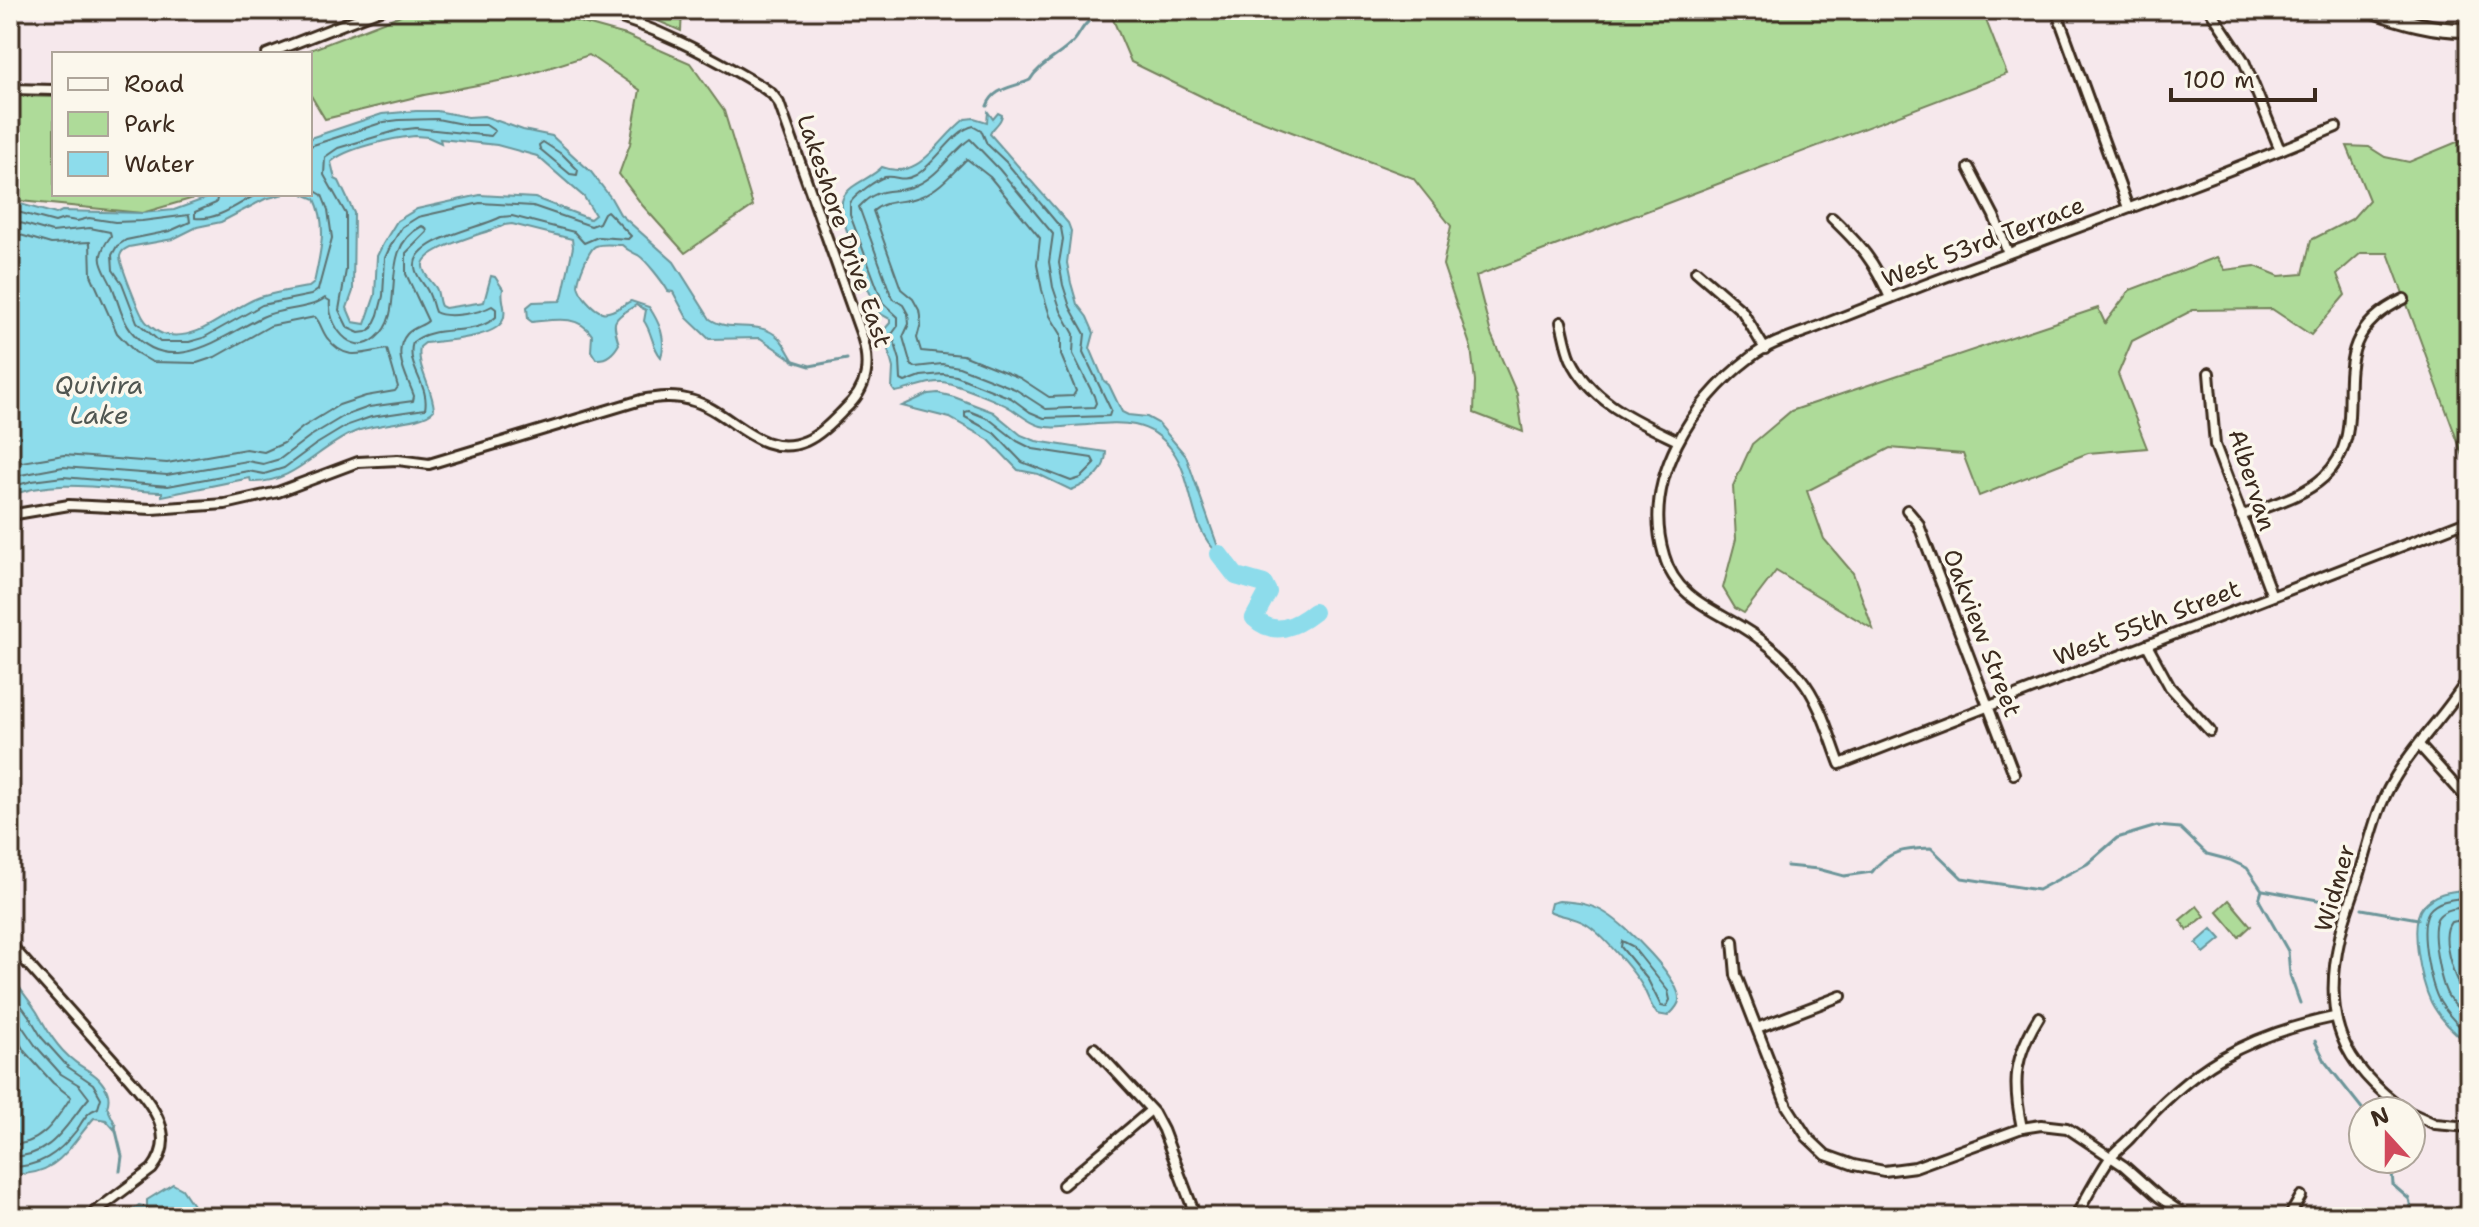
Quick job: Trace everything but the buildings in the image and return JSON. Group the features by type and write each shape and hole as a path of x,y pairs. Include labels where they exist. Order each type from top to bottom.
{"main road":[{"path":"2370,10 2403,22 2469,30"}],"street":[{"path":"272,52 380,10"},
{"name":"Lakeshore Drive East","path":"10,515 69,505 182,508 242,501 278,492 358,462 398,460 429,464 641,400 660,397 700,403 764,443 779,447 809,440 829,424 859,394 865,382 868,360 779,103 761,86 680,42 639,24 594,10"},
{"path":"2056,10 2128,208"},
{"path":"2210,10 2244,61 2280,150"},
{"path":"10,89 52,90"},
{"name":"West 53rd Terrace","path":"1840,764 1822,716 1802,678 1764,643 1688,596 1670,573 1660,538 1661,492 1678,441 1691,416 1721,383 1753,355 1765,349 2336,127"},
{"path":"1969,168 1994,216 2008,253"},
{"path":"1832,218 1868,255 1890,298"},
{"path":"1696,271 1742,311 1765,349"},
{"path":"2241,516 2302,492 2325,475 2335,463 2347,439 2349,371 2354,347 2379,313 2404,299"},
{"path":"1561,322 1571,358 1588,386 1611,406 1678,441"},
{"name":"Albervan","path":"2209,373 2215,445 2272,596"},
{"name":"Oakview Street","path":"1907,510 1918,523 2014,774"},
{"name":"West 55th Street","path":"1840,764 2469,520"},
{"path":"2147,645 2170,687 2210,731"},
{"name":"Widmer","path":"2385,1095 2360,1070 2344,1045 2334,1017 2334,979 2340,936 2375,821 2393,781 2469,677"},
{"path":"2419,745 2469,801"},
{"path":"1733,941 1736,975 1787,1106 1807,1137 1826,1155 1884,1171 1915,1167 2022,1128 2041,1125 2067,1128 2111,1156 2188,1217"},
{"path":"10,944 138,1087 162,1124 164,1148 160,1160 144,1177 92,1214"},
{"path":"1757,1028 1841,996"},
{"path":"2022,1128 2015,1079 2025,1039 2039,1017"},
{"path":"2075,1217 2111,1156 2178,1088 2217,1059 2275,1031 2334,1017"},
{"path":"1094,1048 1151,1110 1163,1130 1196,1217"},
{"path":"1063,1185 1151,1110"},
{"name":"Widmer","path":"2427,1120 2469,1127"},
{"path":"2289,1217 2301,1196"}],"green space":[{"path":"414,10 509,10 561,17 626,35 690,63 724,111 753,206 685,253 619,174 630,144 640,90 589,55 520,77 424,95 325,119 312,97 312,52 305,52"},
{"path":"633,10 682,10 681,31"},
{"path":"1109,10 1982,10 2007,74 1476,276 1491,334 1517,394 1523,432 1474,413 1475,381 1471,348 1443,265 1451,226 1413,178 1215,103 1131,62"},
{"path":"10,96 52,97 52,196 201,196 142,213 10,200"},
{"path":"2469,137 2469,472 2388,253 2361,253 2337,274 2345,295 2311,335 2272,309 2193,310 2132,341 2118,374 2147,448 2088,453 1979,496 1963,454 1890,448 1807,491 1824,539 1853,573 1873,629 1776,571 1744,613 1735,608 1723,588 1736,539 1733,486 1752,444 1791,411 2098,308 2105,323 2130,290 2217,257 2225,270 2255,266 2279,276 2303,274 2311,240 2352,219 2369,200 2347,146 2369,147 2385,157 2409,162"},
{"path":"2229,900 2251,926 2239,937 2217,911"},
{"path":"2197,906 2205,916 2187,930 2180,920"}],"water":[{"name":"Quivira Lake","path":"416,111 484,116 523,130 552,136 591,172 620,214 674,262 710,319 771,332 781,340 794,361 760,338 709,339 687,318 673,292 668,291 641,258 622,245 609,244 596,246 590,252 578,281 581,292 591,305 605,313 631,301 649,307 661,331 663,350 661,357 644,321 646,310 636,305 616,320 619,344 615,350 607,357 596,359 591,351 592,335 580,324 565,320 532,322 528,319 527,307 533,302 560,301 562,298 572,239 512,224 504,225 443,247 425,260 423,267 426,276 436,288 441,306 484,302 491,276 503,289 505,312 503,320 490,331 468,338 425,343 420,347 420,362 434,410 429,414 357,431 294,471 267,481 251,482 250,478 162,496 162,492 67,486 29,490 10,496 10,201 56,214 62,211 142,213 174,210 212,196 276,196 221,222 197,227 173,239 123,250 121,260 145,321 163,334 190,334 260,297 309,287 314,283 322,230 315,199 308,196 312,196 312,137 382,114","holes":["406,137 428,137 441,143 440,139 497,145 537,156 584,197 595,215 590,219 535,198 480,195 417,209 397,221 383,244 377,256 375,295 365,324 353,322 347,308 353,291 354,213 339,181 335,179 331,162 370,144"]},
{"path":"988,112 993,119 998,113 1002,115 990,134 1068,223 1071,231 1067,263 1071,283 1077,304 1094,333 1090,348 1104,381 1122,412 1147,417 1158,423 1186,456 1219,554 1202,531 1179,462 1172,450 1151,431 1114,423 1045,427 1032,423 998,402 942,382 895,392 892,388 893,368 883,331 890,319 879,313 875,306 848,234 843,198 850,189 882,167 907,169 918,164 965,119 987,122"},
{"path":"938,393 993,412 1021,435 1036,441 1106,452 1103,466 1090,481 1071,490 1038,474 1018,470 989,440 950,418 902,406 928,394"},
{"path":"2469,889 2469,1044 2438,1014 2431,1002 2421,968 2417,926 2419,914 2428,901 2444,893"},
{"path":"1551,903 1584,904 1601,911 1638,941 1662,967 1678,992 1679,1001 1668,1016 1657,1014 1635,975 1593,929 1576,919 1549,911"},
{"path":"2212,929 2221,939 2204,953 2196,943"},
{"path":"10,964 18,986 57,1045 104,1086 108,1096 107,1107 116,1126 114,1129 106,1120 94,1118 60,1159 40,1171 26,1174 10,1174"},
{"path":"173,1184 182,1189 201,1217 123,1217 139,1205 147,1207 147,1200"}],"waterway":[{"path":"1097,17 1113,10"},
{"path":"987,106 994,95 1030,80 1073,42 1088,22"},
{"path":"794,361 810,366 847,359"},
{"path":"1219,554 1236,576 1264,584 1268,592 1254,618 1262,624 1284,628 1314,612"},
{"path":"1787,866 1818,869 1844,876 1872,872 1884,859 1898,852 1931,848 1962,878 2038,890 2087,864 2117,838 2157,826 2180,828 2207,854 2247,868 2262,890 2259,900 2288,951 2290,975 2300,1003"},
{"path":"2263,890 2334,903"},
{"path":"2362,909 2418,919"},
{"path":"2315,1041 2326,1063 2351,1095"},
{"path":"115,1127 122,1156 120,1171"},
{"path":"2392,1175 2393,1185 2409,1199 2413,1217"}]}
